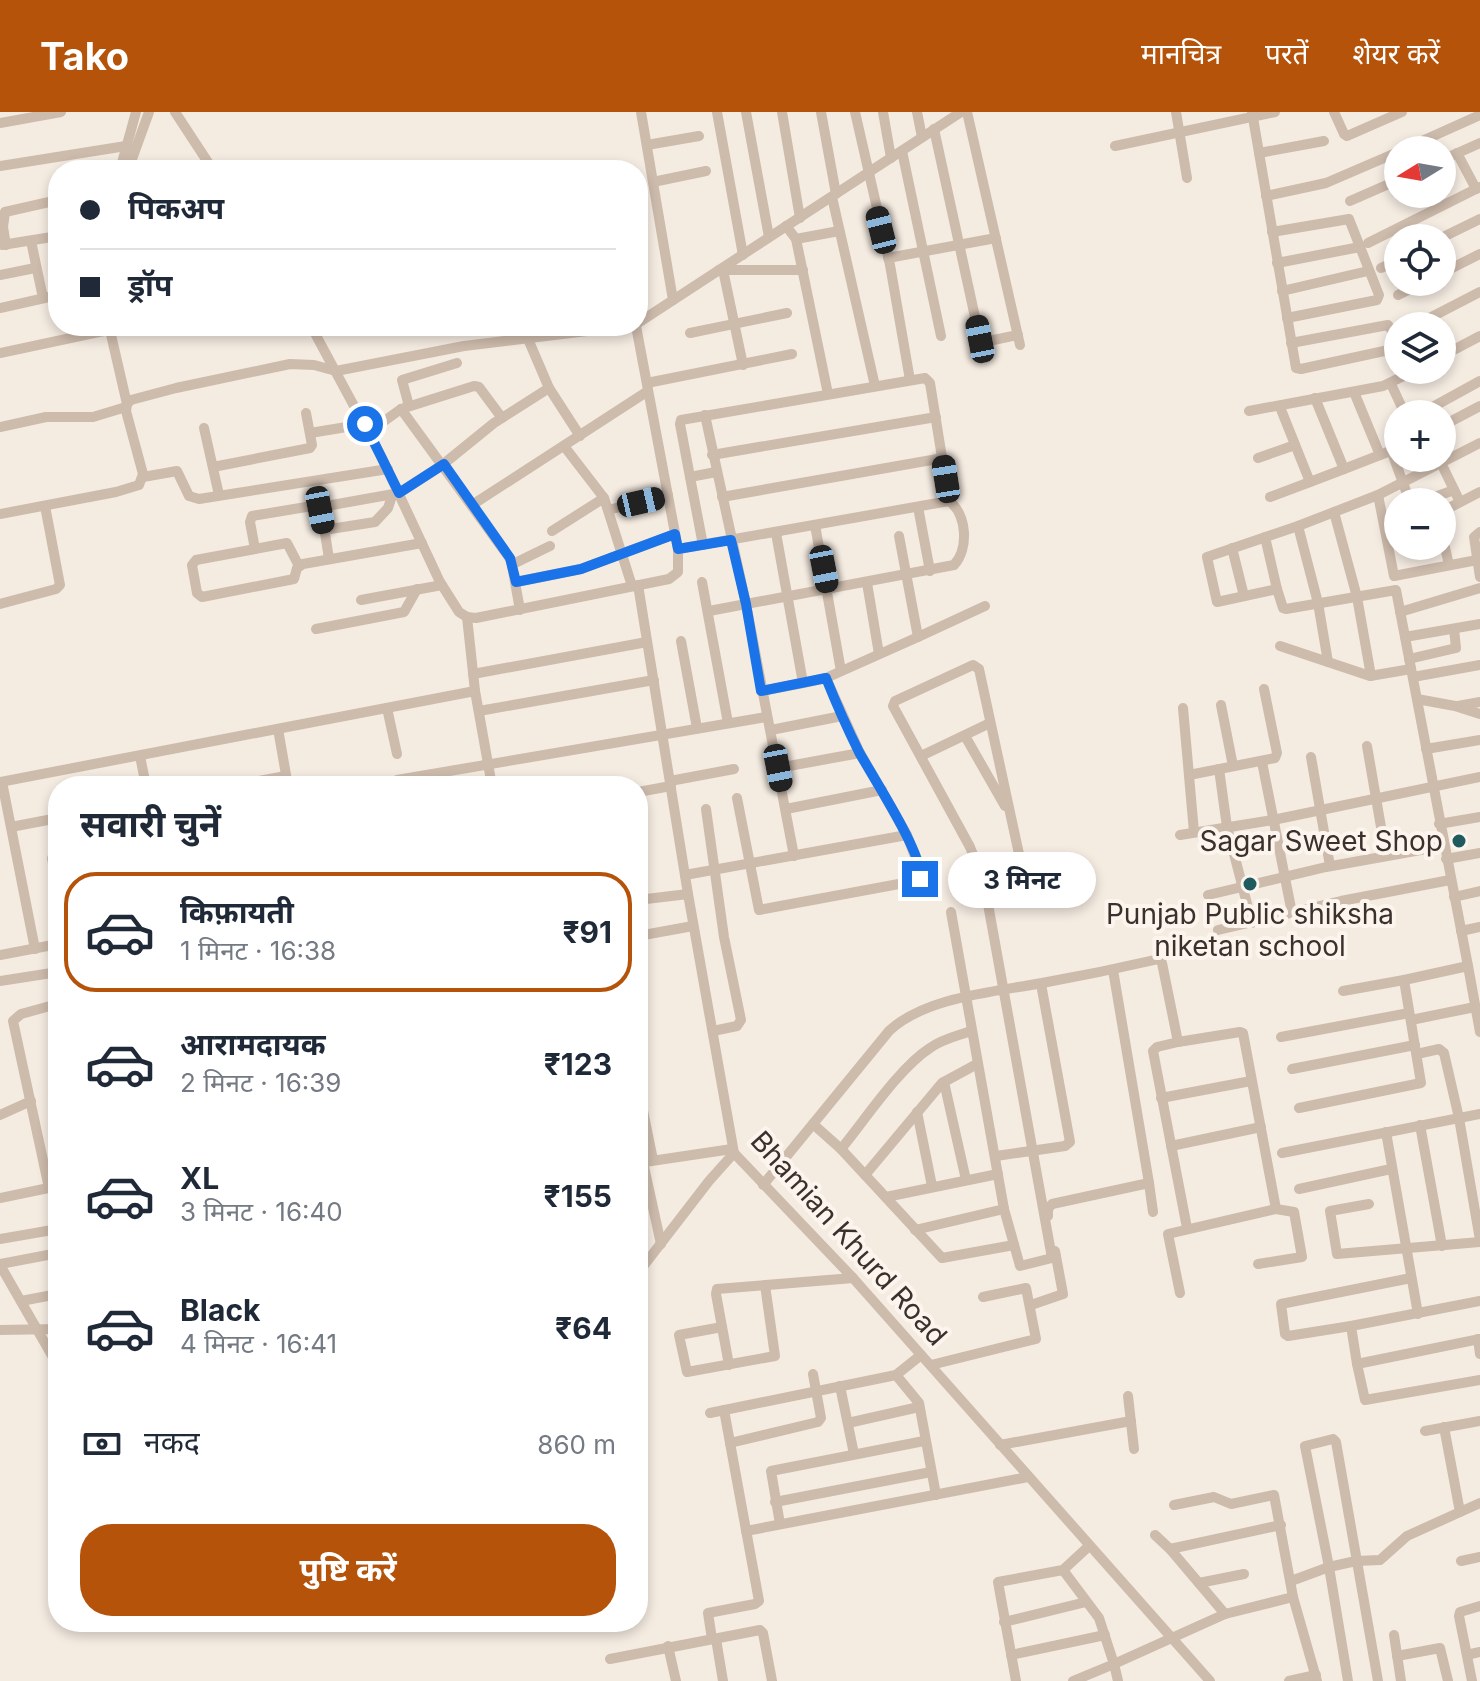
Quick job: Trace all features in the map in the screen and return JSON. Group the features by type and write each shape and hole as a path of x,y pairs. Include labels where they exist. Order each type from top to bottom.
{"street":[{"path":"0,123 61,112"},
{"path":"122,160 136,112"},
{"path":"132,160 149,112"},
{"path":"175,112 206,160"},
{"path":"641,112 673,300"},
{"path":"717,112 743,255"},
{"path":"746,112 769,237"},
{"path":"782,112 800,218"},
{"path":"821,112 839,231 875,386"},
{"path":"855,112 888,258 910,380"},
{"path":"883,112 891,158"},
{"path":"917,112 922,137"},
{"path":"1176,112 1187,178"},
{"path":"1115,146 1252,114 1275,112"},
{"path":"1334,112 1346,136 1402,112"},
{"path":"648,317 769,237 800,218 934,129 960,113 996,238 1019,340 980,340 934,129"},
{"path":"1252,114 1296,366 1299,369 1384,351"},
{"path":"1433,136 1480,115"},
{"path":"647,145 699,136"},
{"path":"1259,153 1324,141"},
{"path":"1277,263 1364,245 1478,188 1457,153 1480,143"},
{"path":"0,166 126,146"},
{"path":"902,151 941,336"},
{"path":"1266,196 1326,183 1384,158"},
{"path":"653,182 706,171"},
{"path":"1350,201 1384,186"},
{"path":"48,202 5,212 3,245 48,238"},
{"path":"1272,232 1348,219 1364,245 1368,271 1379,295 1377,300 1287,318"},
{"path":"1456,231 1480,219"},
{"path":"786,226 796,239 828,394"},
{"path":"796,239 839,231"},
{"path":"888,258 996,238"},
{"path":"31,241 43,298"},
{"path":"1456,266 1480,254"},
{"path":"0,275 35,268"},
{"path":"721,270 803,270"},
{"path":"721,270 743,365"},
{"path":"1282,291 1368,271"},
{"path":"1441,312 1480,292"},
{"path":"0,308 48,297"},
{"path":"690,333 787,313"},
{"path":"1291,343 1384,326"},
{"path":"0,353 75,336"},
{"path":"0,514 139,485 143,477 112,336"},
{"path":"317,336 388,469 396,495 442,585 459,612 467,617 520,610 674,577 680,566 678,549 639,336"},
{"path":"0,427 46,417 93,417 127,406 131,400 290,364 314,365 336,371 464,346 551,336"},
{"path":"1456,349 1480,336"},
{"path":"528,339 549,388 580,436"},
{"path":"472,505 580,436 648,387 792,354"},
{"path":"457,363 403,380 405,407 513,564 520,610"},
{"path":"703,545 680,422 910,380 928,380 949,501 961,513 961,552 954,565 829,591 709,611"},
{"path":"1445,400 1480,381"},
{"path":"1249,411 1391,384 1398,400"},
{"path":"310,433 367,428 405,407 476,386 502,418"},
{"path":"255,549 250,522 252,516 396,495 549,388"},
{"path":"1354,392 1384,441"},
{"path":"1315,398 1344,469"},
{"path":"1456,419 1480,406"},
{"path":"1280,407 1310,482"},
{"path":"213,467 310,448 306,413"},
{"path":"705,415 746,604 794,856"},
{"path":"712,455 936,417"},
{"path":"204,428 219,495"},
{"path":"1456,457 1480,443"},
{"path":"1258,458 1295,445"},
{"name":"Bhamian Khurd Road","path":"564,446 604,498 635,586 654,680 733,1151 931,1365 1172,1638 1205,1680"},
{"path":"1270,497 1384,453"},
{"path":"722,497 943,458"},
{"path":"143,477 177,471 189,496 199,499 388,469"},
{"path":"690,477 716,472"},
{"path":"1397,472 1403,488"},
{"path":"1277,589 1217,601 1207,556 1298,526 1378,495 1426,472"},
{"path":"1456,504 1480,492"},
{"path":"1456,494 1460,502"},
{"path":"324,530 375,522 396,495"},
{"path":"608,510 668,495"},
{"path":"1378,495 1384,513"},
{"path":"552,531 604,498"},
{"path":"678,549 949,501"},
{"path":"0,604 56,589 60,585 45,506"},
{"path":"321,507 329,559"},
{"path":"918,507 930,571"},
{"path":"1334,512 1357,597 1371,676"},
{"path":"815,525 841,671"},
{"path":"1298,526 1318,603 1328,662"},
{"path":"1480,532 1474,536 1480,577"},
{"path":"776,533 803,683"},
{"path":"516,582 581,569 675,534"},
{"path":"899,536 918,637"},
{"path":"1265,537 1283,609 1396,590"},
{"path":"287,543 299,566 294,579 198,595 193,562 255,549 287,543"},
{"path":"299,566 422,543"},
{"path":"513,564 550,546"},
{"path":"1232,548 1244,596"},
{"path":"1394,560 1400,612 1480,1032"},
{"path":"1448,560 1449,565"},
{"path":"1394,576 1477,560"},
{"path":"702,582 728,723"},
{"path":"867,583 879,654"},
{"path":"361,600 442,585"},
{"path":"1400,612 1480,588"},
{"path":"316,629 404,612 417,589"},
{"path":"761,691 826,678 985,606"},
{"path":"467,617 475,691 490,776"},
{"path":"1405,637 1480,624"},
{"path":"1411,668 1456,648 1454,629"},
{"path":"681,641 697,728"},
{"path":"473,674 647,642"},
{"path":"1280,646 1371,676 1411,668 1480,665"},
{"path":"951,912 1004,1209 1020,1266 1052,1258 984,882 970,847 893,706 895,701 907,694 970,665 976,665 1019,854 1020,872 1016,876 984,882"},
{"path":"737,798 759,910 920,879 921,871 907,835 860,753 826,678"},
{"path":"479,711 654,680"},
{"path":"1189,775 1275,758 1277,753 1264,689"},
{"path":"35,949 1,782 475,691"},
{"path":"1417,699 1480,714"},
{"path":"1456,706 1480,702"},
{"path":"1221,705 1233,766"},
{"path":"387,708 397,754"},
{"path":"1183,708 1194,832"},
{"path":"771,730 842,716"},
{"path":"420,776 766,717"},
{"path":"921,756 990,723"},
{"path":"278,729 286,776"},
{"path":"965,736 1010,815"},
{"path":"1426,749 1480,740"},
{"path":"1367,746 1386,856"},
{"path":"778,768 860,753"},
{"path":"140,756 144,776"},
{"path":"1311,757 1330,866"},
{"path":"1262,762 1292,913"},
{"path":"648,789 734,769"},
{"path":"1219,769 1227,827 1252,923"},
{"path":"1180,835 1273,820 1480,777"},
{"path":"786,809 882,790"},
{"path":"706,809 724,937 741,1022 737,1026 713,1031"},
{"path":"1439,824 1480,817"},
{"path":"11,827 48,820"},
{"path":"685,875 907,835"},
{"path":"1208,895 1330,866 1443,846"},
{"path":"1446,859 1480,853"},
{"path":"1218,930 1341,901 1450,880"},
{"path":"1454,897 1480,891"},
{"path":"648,899 688,894"},
{"path":"648,934 693,926"},
{"path":"1461,931 1480,927"},
{"path":"0,955 48,946"},
{"path":"1343,991 1404,980 1480,956"},
{"path":"763,1185 889,1031 902,1019 924,1008 1159,959 1162,961 1178,1042"},
{"path":"1113,970 1153,1212"},
{"path":"0,981 48,974"},
{"path":"1299,1108 1420,1084 1422,1080 1404,980"},
{"path":"996,1156 1065,1146 1070,1142 1041,984"},
{"path":"48,1007 21,1014 13,1021 48,1167"},
{"path":"1281,1037 1475,1007"},
{"path":"841,1149 924,1052 940,1042 971,1031"},
{"path":"1187,1228 1153,1049 1178,1042 1242,1032 1276,1209"},
{"path":"1292,1069 1416,1050 1439,1049 1444,1053 1459,1118 1480,1241 1337,1254 1330,1211 1369,1204"},
{"path":"865,1175 944,1082 977,1064"},
{"path":"1161,1098 1251,1081"},
{"path":"944,1082 966,1180"},
{"path":"0,1115 31,1101"},
{"path":"917,1112 932,1186"},
{"path":"1282,1153 1480,1114"},
{"path":"813,1124 841,1149 915,1230 946,1259 1014,1245"},
{"path":"1420,1125 1442,1246"},
{"path":"1171,1146 1261,1127"},
{"path":"1386,1132 1418,1314"},
{"path":"648,1162 733,1151"},
{"path":"648,1260 733,1151"},
{"path":"1299,1189 1391,1169"},
{"path":"886,1197 998,1174"},
{"path":"648,1177 661,1244"},
{"path":"1031,1305 1063,1292 1047,1214 1049,1207 1149,1183"},
{"path":"0,1198 48,1188"},
{"path":"915,1230 1004,1209"},
{"path":"1180,1293 1167,1237 1169,1234 1276,1209 1294,1212 1302,1257 1258,1264"},
{"path":"0,1239 48,1231"},
{"path":"48,1255 0,1264 48,1348"},
{"path":"729,1365 717,1289 853,1278"},
{"path":"1411,1278 1281,1304 1287,1336 1480,1301"},
{"path":"722,1327 679,1335 685,1369 690,1373 772,1357 775,1354 765,1285"},
{"path":"931,1365 1036,1339 1025,1288 983,1297"},
{"path":"21,1301 48,1296"},
{"path":"1351,1326 1365,1400 1480,1380"},
{"path":"0,1330 48,1329"},
{"path":"1357,1364 1479,1339 1480,1354"},
{"path":"710,1413 896,1375 921,1355"},
{"path":"730,1443 817,1422 821,1418 813,1374"},
{"path":"896,1375 918,1401 936,1495"},
{"path":"840,1386 854,1454"},
{"path":"1128,1396 1134,1449"},
{"path":"848,1423 919,1407"},
{"path":"723,1681 708,1613 759,1602 724,1410"},
{"path":"1000,1445 1131,1421"},
{"path":"1425,1431 1480,1421"},
{"path":"1444,1427 1460,1512"},
{"path":"1348,1681 1306,1443 1333,1439 1336,1442 1378,1681"},
{"path":"780,1524 771,1471 924,1441"},
{"path":"775,1502 931,1472"},
{"path":"746,1531 1028,1477"},
{"path":"1174,1505 1214,1497 1231,1504 1273,1495 1293,1597 1316,1678 1289,1681"},
{"path":"1291,1581 1329,1567 1380,1560 1412,1533 1480,1503"},
{"path":"1170,1549 1281,1525"},
{"path":"1155,1535 1225,1614"},
{"path":"1016,1681 998,1582 1063,1570 1089,1546"},
{"path":"1461,1561 1480,1557"},
{"path":"1063,1570 1099,1618 1118,1681"},
{"path":"1199,1583 1244,1574"},
{"path":"1073,1681 1225,1614 1293,1597"},
{"path":"1004,1622 1086,1602"},
{"path":"1472,1681 1459,1616 1460,1612 1480,1606"},
{"path":"610,1659 762,1631 772,1681"},
{"path":"1011,1655 1105,1635"},
{"path":"1394,1635 1401,1681"},
{"path":"668,1646 676,1681"},
{"path":"1397,1656 1440,1648 1448,1681"}],"place":[{"name":"Sagar Sweet Shop","path":"1459,841"},
{"name":"Punjab Public shiksha niketan school","path":"1250,884"}],"route":[{"path":"365,424 399,493 444,464 510,558 516,582 581,569 675,534 678,549 731,540 761,691 826,678 860,753 907,835 921,871 920,879"}]}
